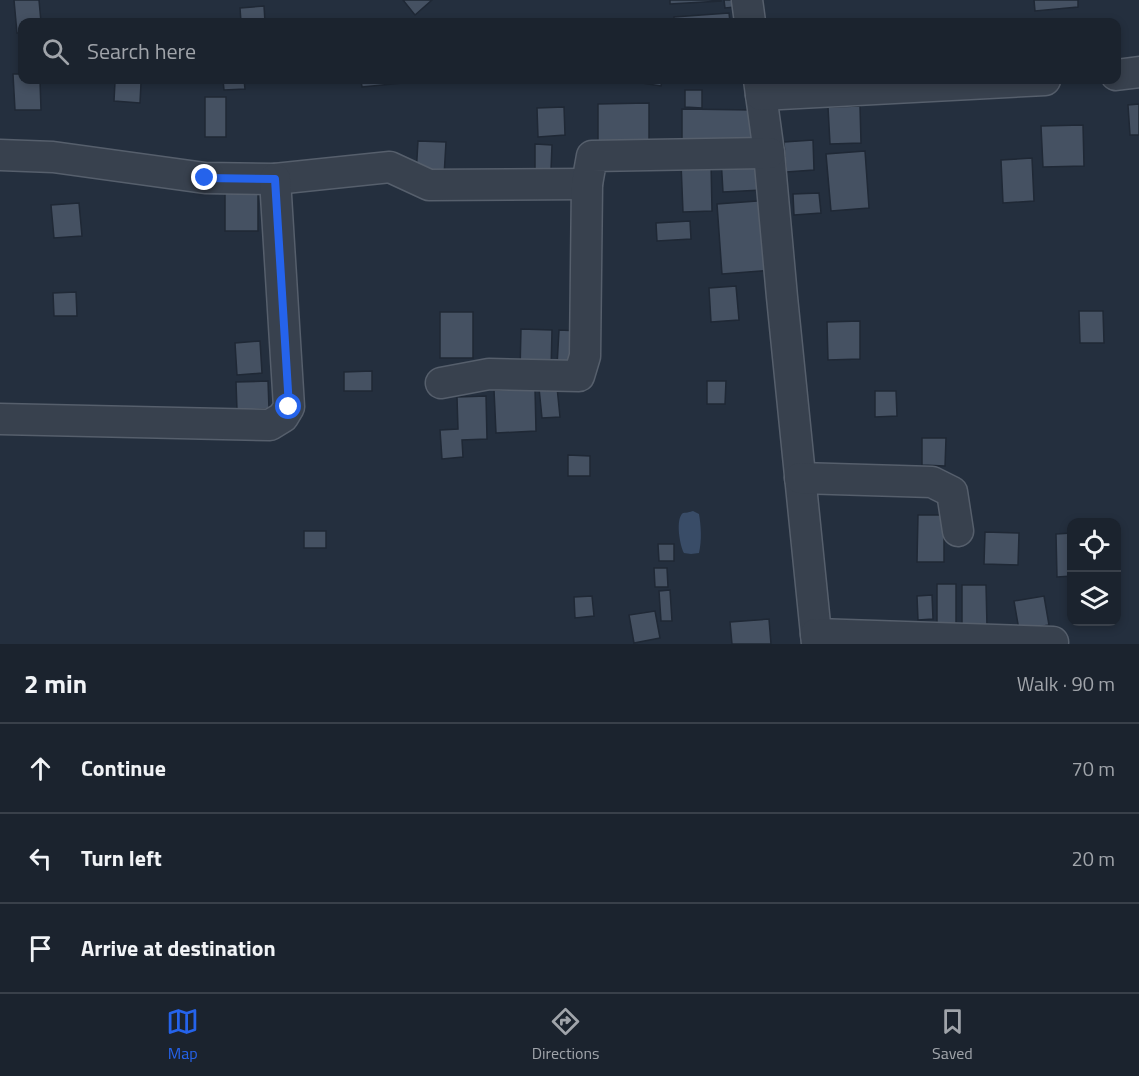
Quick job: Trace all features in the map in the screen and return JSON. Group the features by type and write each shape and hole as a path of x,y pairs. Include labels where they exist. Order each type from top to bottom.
{"street":[{"path":"747,0 749,18"},
{"path":"1121,74 1139,72"},
{"path":"882,84 760,87 769,153 816,639 1053,642"},
{"path":"441,383 489,374 579,376 585,356 587,184 592,156 769,153"},
{"path":"0,154 53,157 205,178 275,179 390,167 429,185 587,184"},
{"path":"0,419 270,424 283,417 289,407 275,179"},
{"path":"800,478 932,482 952,492 958,531"}],"water":[{"path":"693,511 699,514 701,538 699,553 691,554 684,553 681,545 679,521 683,513"}],"building":[{"path":"14,0 39,0 41,18 18,18 17,33"},
{"path":"403,0 432,0 415,15"},
{"path":"670,0 721,0 721,1 670,4"},
{"path":"724,0 744,0 745,6 725,8"},
{"path":"1034,0 1078,0 1078,7 1035,11"},
{"path":"264,6 265,18 241,18 240,8"},
{"path":"729,13 730,18 674,18"},
{"path":"13,74 18,74 18,84 40,84 41,110 15,110"},
{"path":"115,84 141,84 140,103 114,101"},
{"path":"223,84 244,84 245,89 224,90"},
{"path":"362,84 392,84 362,87"},
{"path":"685,90 702,90 702,108 685,107"},
{"path":"205,97 226,97 226,137 205,137"},
{"path":"649,103 649,149 598,149 598,104"},
{"path":"1139,104 1139,135 1130,135 1128,105"},
{"path":"860,106 861,143 830,144 828,107"},
{"path":"564,107 565,135 538,137 537,108"},
{"path":"682,109 753,110 752,146 682,145"},
{"path":"1083,125 1084,166 1043,167 1041,126"},
{"path":"813,140 814,170 786,172 784,142"},
{"path":"418,141 446,142 444,176 416,175"},
{"path":"535,144 552,145 551,170 535,169"},
{"path":"865,151 869,208 831,211 826,154"},
{"path":"761,156 762,190 723,192 721,158"},
{"path":"1032,158 1034,201 1003,203 1001,160"},
{"path":"711,162 712,211 683,212 681,163"},
{"path":"225,187 258,187 258,231 225,231"},
{"path":"819,193 821,213 794,215 793,194"},
{"path":"770,200 775,270 722,274 717,204"},
{"path":"79,203 82,236 54,238 51,205"},
{"path":"690,221 691,239 657,241 656,223"},
{"path":"736,286 739,320 711,322 709,288"},
{"path":"76,292 77,316 54,316 53,293"},
{"path":"1079,311 1103,311 1104,343 1080,343"},
{"path":"440,312 473,312 473,358 440,358"},
{"path":"860,321 860,359 828,360 827,322"},
{"path":"521,329 552,330 551,371 520,371"},
{"path":"559,330 581,331 579,367 557,366"},
{"path":"260,341 262,373 237,375 235,343"},
{"path":"372,371 372,391 344,391 344,372"},
{"path":"268,381 269,409 237,410 236,382"},
{"path":"707,381 726,381 725,404 707,404"},
{"path":"557,387 560,417 542,418 539,388"},
{"path":"535,389 536,431 496,433 494,390"},
{"path":"875,391 896,391 897,416 875,417"},
{"path":"486,396 487,439 462,440 463,457 442,459 440,430 458,429 457,397"},
{"path":"922,438 946,438 945,466 922,465"},
{"path":"568,455 590,456 590,476 568,476"},
{"path":"918,515 944,515 944,562 917,562"},
{"path":"304,531 326,531 326,548 304,548"},
{"path":"985,532 1019,533 1018,565 984,564"},
{"path":"1067,533 1067,576 1057,577 1056,534"},
{"path":"658,544 674,544 674,561 659,561"},
{"path":"654,568 667,568 668,587 655,587"},
{"path":"937,584 956,584 956,624 937,624"},
{"path":"962,585 986,585 987,627 962,628"},
{"path":"670,590 672,621 661,621 659,591"},
{"path":"932,595 933,619 918,620 917,596"},
{"path":"592,596 594,616 575,618 574,597"},
{"path":"1044,596 1049,625 1019,630 1014,601"},
{"path":"655,611 660,638 634,643 629,615"},
{"path":"769,619 771,644 732,644 730,622"}],"route":[{"path":"205,178 275,179 289,407"}]}
